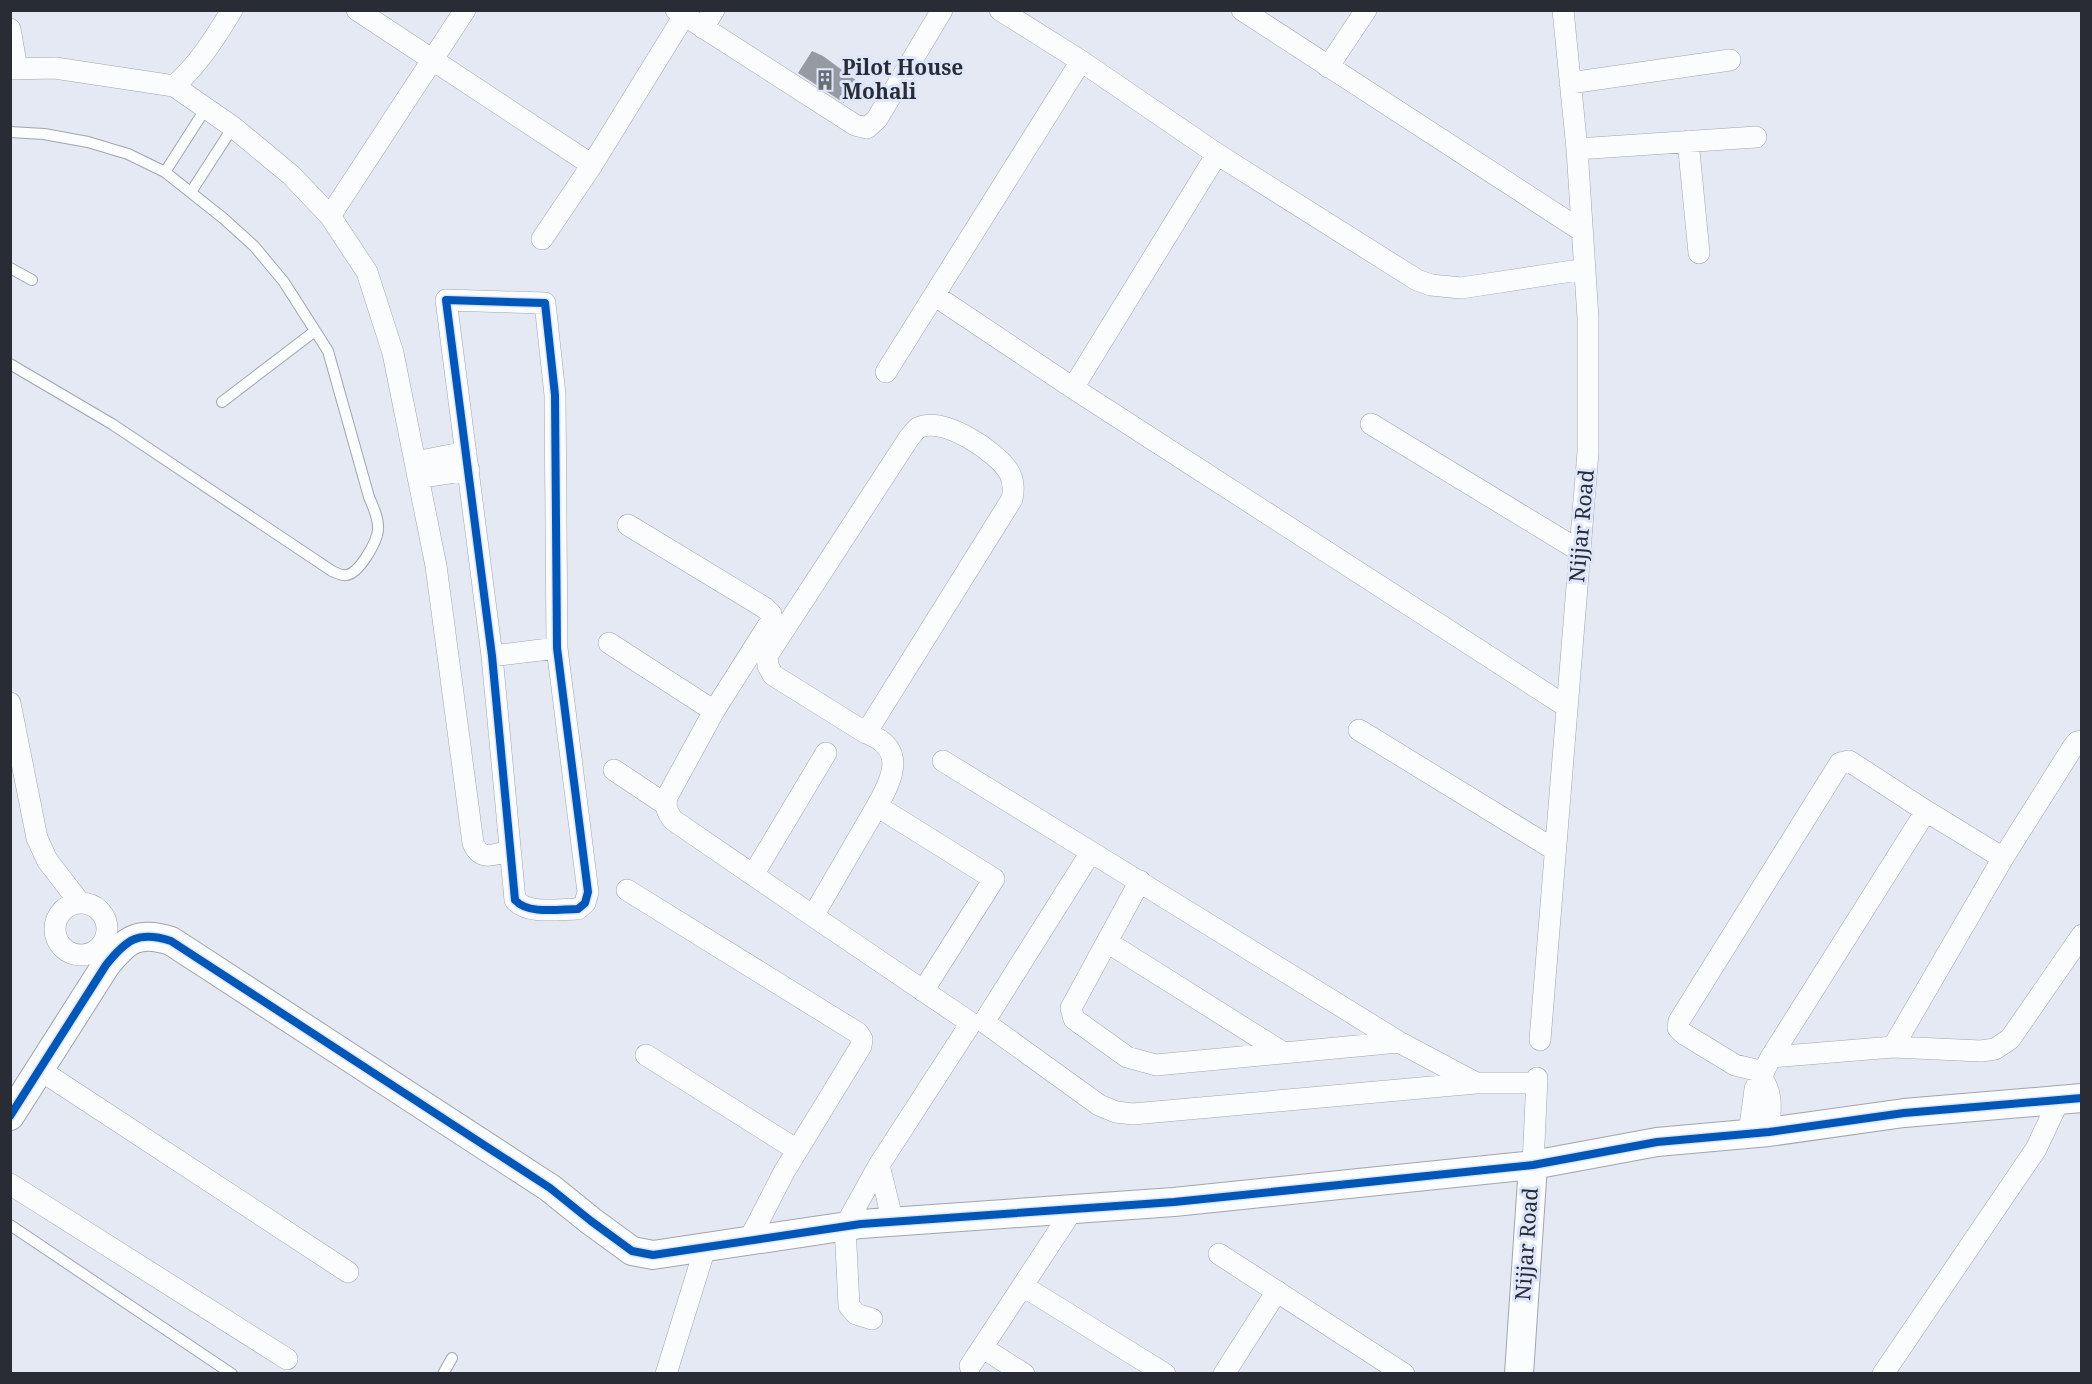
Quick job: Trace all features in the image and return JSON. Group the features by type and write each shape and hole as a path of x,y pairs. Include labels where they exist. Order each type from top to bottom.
{"street":[{"path":"174,86 190,72 214,40 232,10"},
{"path":"357,10 592,165"},
{"path":"330,216 465,10"},
{"path":"542,239 592,165 680,13 708,19 855,125 867,128 877,119 942,10"},
{"path":"1000,10 1081,61 1217,154 1417,280 1431,285 1461,288 1585,268"},
{"path":"1242,10 1582,231"},
{"path":"1328,67 1366,10"},
{"name":"Nijjar Road","path":"1540,1040 1588,452 1588,318 1577,149 1563,10"},
{"path":"10,29 14,69 55,68 174,86 233,127 291,175 330,216 367,272 393,353 436,566 473,843 482,855 510,851"},
{"path":"1570,83 1730,60"},
{"path":"886,372 1081,61"},
{"path":"1577,149 1756,136"},
{"path":"1688,141 1700,252"},
{"path":"1073,388 1217,154"},
{"path":"934,295 1073,388 1567,707"},
{"path":"446,300 545,303 555,395 557,648 588,892 585,903 578,909 534,909 518,904 515,900 492,656 446,300"},
{"path":"1371,424 1580,551"},
{"path":"813,916 891,783 893,764 890,747 880,738 866,733 773,675 768,666 767,656 909,438 918,428 931,425 941,426 976,442 1004,465 1013,482 1012,499 866,733"},
{"path":"417,470 467,461"},
{"path":"628,525 765,608 771,614 771,621 714,711 667,797 665,804 668,813 673,820 971,1023 879,1165 845,1226 849,1306 856,1314 872,1319"},
{"path":"609,643 714,711"},
{"path":"492,656 557,648"},
{"path":"10,703 37,838 47,860 80,903 96,908 106,923 107,932 104,955 40,1070 10,1116"},
{"path":"1359,730 1556,850"},
{"path":"1893,1047 2003,858 2073,747 2077,742 2082,741"},
{"path":"753,875 826,753"},
{"path":"943,761 1399,1042 1476,1083"},
{"path":"2003,858 1849,761 1840,763 1685,1011 1678,1028 1735,1065 1765,1069 1893,1047 1981,1051 1995,1049 2010,1039 2082,935"},
{"path":"614,770 665,804"},
{"path":"877,806 994,879 923,991"},
{"path":"1759,1133 1755,1089 1765,1069 1926,811"},
{"path":"1091,852 984,1022 1099,1105 1116,1112 1133,1114 1476,1083"},
{"path":"1140,881 1073,1003 1071,1013 1074,1019 1127,1057 1156,1065 1399,1042"},
{"path":"627,890 858,1033 862,1039 861,1046 797,1150 749,1240"},
{"path":"80,903 64,909 58,916 55,932 57,940 68,952 76,955 104,955 118,950 133,939 145,936 156,936 171,941 550,1188 632,1251 653,1255 845,1226 1174,1202 1533,1165 1657,1142 1759,1133 1904,1113 2070,1099"},
{"path":"1107,942 1282,1052"},
{"path":"646,1055 797,1150"},
{"path":"40,1070 348,1272"},
{"name":"Nijjar Road","path":"1476,1083 1537,1081 1519,1374"},
{"path":"1883,1374 2070,1099"},
{"path":"879,1165 893,1222"},
{"path":"10,1184 287,1359"},
{"path":"970,1366 1073,1209"},
{"path":"666,1374 705,1248"},
{"path":"1219,1254 1404,1374"},
{"path":"1023,1286 1164,1374"},
{"path":"1224,1374 1277,1291"},
{"path":"983,1348 998,1367 1024,1374"}],"lane":[{"path":"165,172 206,108"},
{"path":"191,192 233,127"},
{"path":"10,132 44,134 88,142 128,154 165,172 254,246 284,282 328,351 376,515 378,530 374,543 361,566 352,573 345,576 332,571 112,424 10,364"},
{"path":"10,268 32,280"},
{"path":"222,402 315,331"},
{"path":"10,1225 232,1374"},
{"path":"443,1374 452,1358"}],"building":[{"name":"Pilot House Mohali","path":"812,51 823,56 857,81 844,103 798,73"}],"cycle path":[{"path":"446,300 545,303 555,395 557,648 588,892 585,903 578,909 528,908 515,900 492,656 446,300"},
{"path":"10,1116 106,965 120,949 141,937 171,941 550,1188 632,1251 653,1255 861,1224 1174,1202 1533,1165 1657,1142 1769,1132 1904,1113 2082,1098"}],"place":[{"name":"Pilot House Mohali","path":"825,80"}]}
